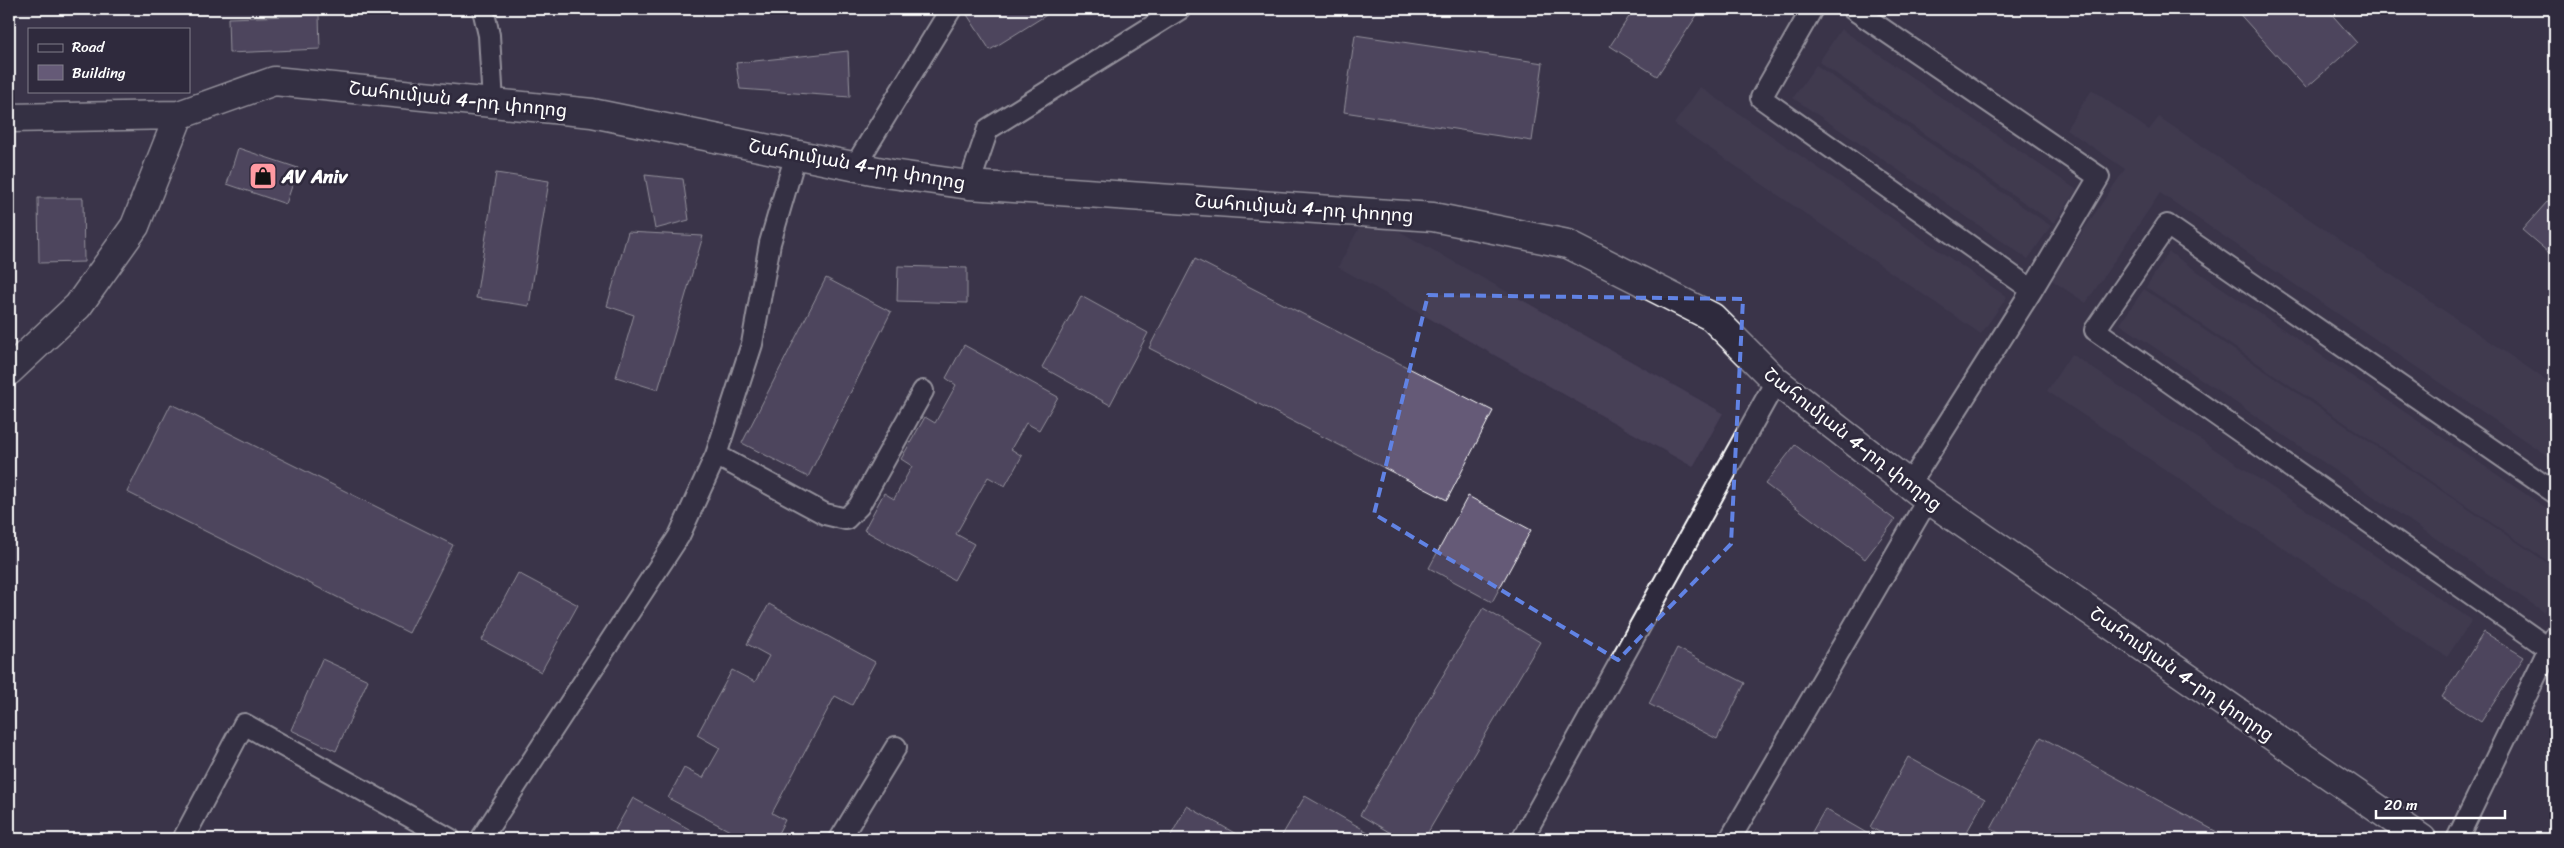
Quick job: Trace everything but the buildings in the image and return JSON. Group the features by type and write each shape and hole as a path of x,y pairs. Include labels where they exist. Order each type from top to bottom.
{"street":[{"name":"Շահումյան 4-րդ փողոց","path":"9,118 179,115 274,81 592,113 855,166 969,185 1433,217 1568,244 1712,317 1776,381 1918,492 2422,839"},
{"path":"9,371 78,306 135,226 179,115"}],"lane":[{"path":"483,9 489,35 493,103"},
{"path":"855,166 951,9"},
{"path":"969,185 988,129 1180,9"},
{"path":"1812,9 1761,98 2032,290"},
{"path":"1730,839 1918,492 2032,290 2099,177 1853,9"},
{"path":"482,839 679,536 716,455 752,344 770,242 796,154"},
{"path":"2457,839 2552,642 2095,330 2167,225 2555,493"},
{"path":"1522,839 1776,381"},
{"path":"716,455 825,514 846,519 859,506 922,391"},
{"path":"183,839 244,724 450,839"},
{"path":"840,839 896,747"}],"highlighted area":[{"path":"1428,295 1743,299 1731,544 1618,660 1374,514"}],"shaded area":[{"path":"1841,29 2077,190 2054,223 1819,62"},
{"path":"1816,65 2051,226 2028,259 1793,98"},
{"path":"1700,87 2007,297 1981,334 1674,124"},
{"path":"2092,90 2149,130 2159,117 2555,386 2555,461 2160,193 2086,303 2050,279 2125,169 2066,129"},
{"path":"1367,213 1723,413 1693,467 1338,267"},
{"path":"2169,252 2555,514 2555,566 2146,287"},
{"path":"2144,289 2555,568 2555,594 2544,612 2120,324"},
{"path":"2071,354 2472,620 2447,657 2047,391"}],"place":[{"name":"AV Aniv","path":"263,176"}]}
